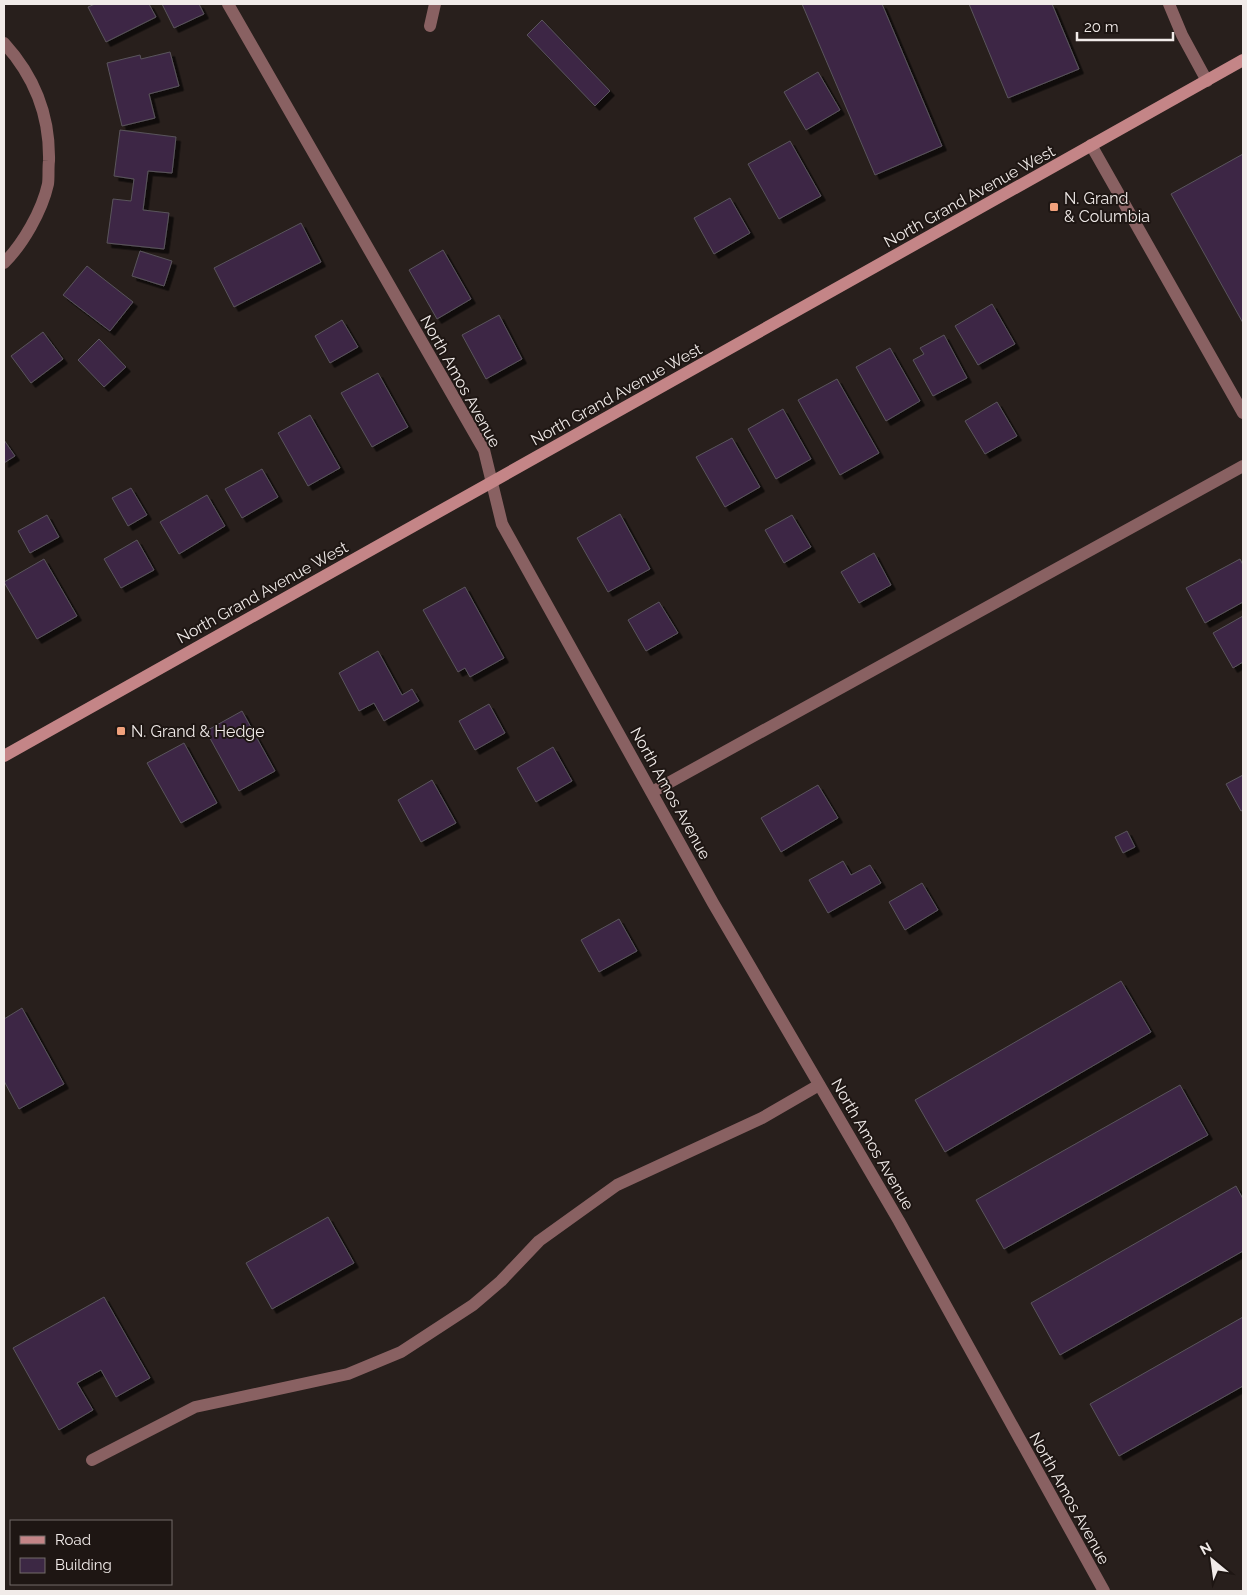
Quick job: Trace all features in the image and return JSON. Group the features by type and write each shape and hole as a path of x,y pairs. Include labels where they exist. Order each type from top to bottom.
{"main road":[{"name":"North Grand Avenue West","path":"4,755 492,483 1243,60"}],"street":[{"name":"North Amos Avenue","path":"228,4 484,450 502,524 718,911 899,1221 1104,1591"},
{"path":"430,26 435,4"},
{"path":"1169,4 1182,35 1207,81"},
{"path":"4,43 24,66 38,96 45,116 49,147 48,183 38,210 17,250 4,264"},
{"path":"1091,145 1243,413"},
{"path":"652,792 1243,466"},
{"path":"92,1460 195,1407 348,1374 401,1352 473,1304 501,1281 539,1241 617,1185 762,1118 819,1085"}],"building":[{"path":"95,4 149,4 156,17 106,42 88,7"},
{"path":"162,4 199,4 204,14 174,28"},
{"path":"802,4 882,4 942,146 875,175"},
{"path":"969,4 1052,4 1079,69 1008,98"},
{"path":"542,20 610,91 595,106 527,35"},
{"path":"170,52 179,86 149,94 155,118 122,126 107,63 140,55 141,59"},
{"path":"818,72 840,110 806,130 784,92"},
{"path":"120,130 176,137 172,173 148,171 143,210 169,213 164,249 107,243 113,199 131,201 134,179 114,176"},
{"path":"790,141 821,196 779,219 748,164"},
{"path":"1243,154 1243,323 1171,194"},
{"path":"730,198 750,233 714,254 694,218"},
{"path":"301,223 321,262 234,307 214,268"},
{"path":"443,250 471,299 437,319 409,270"},
{"path":"140,251 172,261 164,286 132,276"},
{"path":"87,266 133,302 110,331 63,295"},
{"path":"992,304 1015,344 978,365 955,326"},
{"path":"499,315 522,359 486,379 462,335"},
{"path":"342,320 358,347 330,363 315,336"},
{"path":"43,332 63,359 31,383 11,356"},
{"path":"944,335 967,378 933,396 913,360 924,354 920,348"},
{"path":"99,339 126,367 104,387 78,360"},
{"path":"890,348 920,401 886,421 856,367"},
{"path":"378,373 408,427 372,447 341,393"},
{"path":"837,379 879,453 840,475 798,400"},
{"path":"997,402 1017,436 985,454 965,421"},
{"path":"783,409 811,459 776,479 748,429"},
{"path":"310,415 340,468 308,486 278,433"},
{"path":"732,438 760,487 725,507 696,457"},
{"path":"4,440 15,456 4,463"},
{"path":"262,469 278,497 242,518 225,489"},
{"path":"131,488 147,515 128,526 112,498"},
{"path":"207,495 225,526 179,554 160,522"},
{"path":"620,514 650,569 608,592 577,538"},
{"path":"47,515 59,537 30,553 18,531"},
{"path":"792,515 811,547 784,563 765,530"},
{"path":"137,540 154,570 121,588 104,559"},
{"path":"874,553 891,585 859,603 841,572"},
{"path":"44,559 77,616 37,639 4,582"},
{"path":"1240,559 1243,565 1243,602 1205,623 1186,588"},
{"path":"465,587 504,658 470,677 465,668 458,672 423,610"},
{"path":"659,602 678,633 646,651 628,620"},
{"path":"1243,616 1243,662 1233,668 1213,633"},
{"path":"378,651 402,695 412,689 419,701 384,721 374,703 359,711 339,673"},
{"path":"489,704 505,733 475,750 459,721"},
{"path":"242,711 275,771 239,791 206,731"},
{"path":"184,743 217,803 181,823 147,763"},
{"path":"553,747 572,781 536,802 517,768"},
{"path":"1243,775 1243,810 1241,811 1226,784"},
{"path":"432,780 456,823 421,842 398,800"},
{"path":"818,785 838,818 781,852 761,818"},
{"path":"1127,831 1135,847 1123,853 1115,837"},
{"path":"843,861 851,875 870,865 881,883 828,913 809,880"},
{"path":"922,883 938,910 905,930 889,902"},
{"path":"619,919 637,951 599,972 581,940"},
{"path":"1121,981 1151,1032 945,1152 915,1100"},
{"path":"22,1008 64,1084 19,1109 4,1081 4,1019"},
{"path":"1180,1085 1208,1135 1004,1249 976,1200"},
{"path":"1236,1186 1243,1199 1243,1251 1060,1355 1031,1303"},
{"path":"328,1217 354,1263 272,1309 246,1263"},
{"path":"104,1297 150,1378 116,1397 101,1370 77,1383 93,1410 59,1430 13,1348"},
{"path":"1243,1317 1243,1386 1119,1456 1090,1404"}],"place":[{"name":"N. Grand & Columbia","path":"1054,207"},
{"name":"N. Grand & Hedge","path":"121,731"}]}
